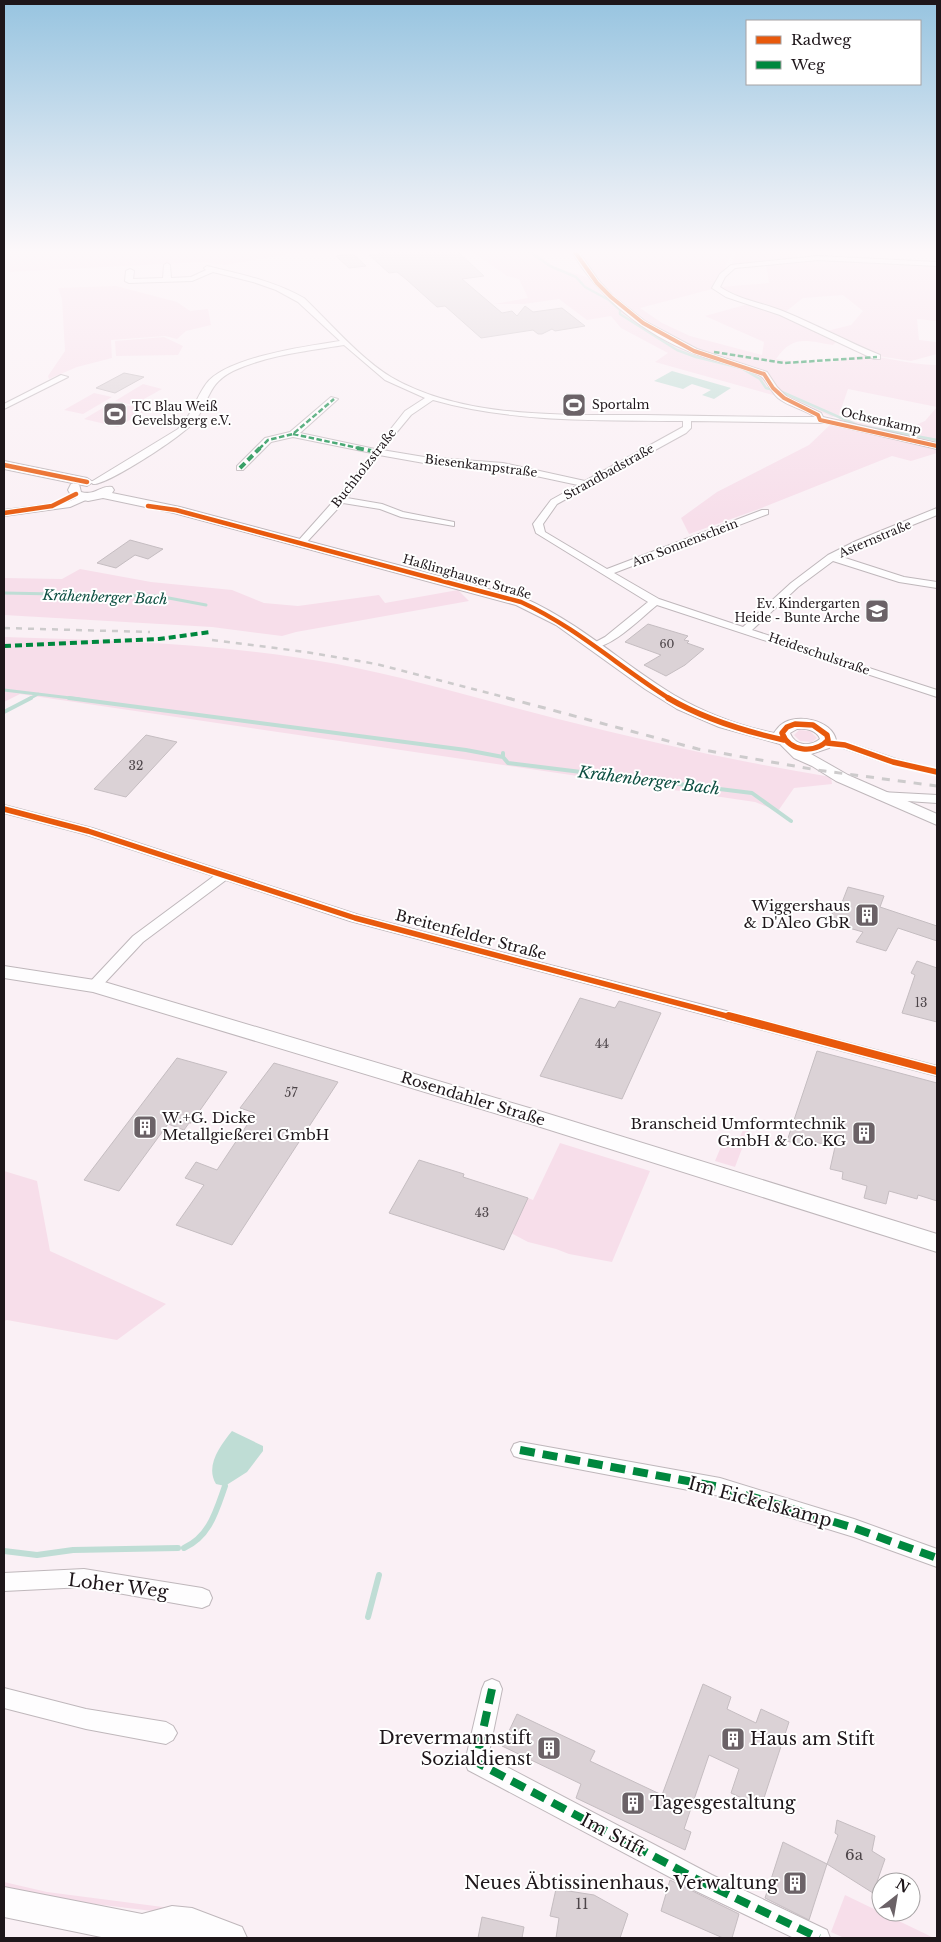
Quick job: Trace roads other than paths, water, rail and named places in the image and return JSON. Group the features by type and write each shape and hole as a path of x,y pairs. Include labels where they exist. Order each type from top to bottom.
{"main road":[{"name":"Haßlinghauser Straße","path":"4,465 92,489 154,502 176,510 521,602 563,622 671,699 701,714 754,734 785,738 800,755 822,747 842,778 937,820"},
{"path":"785,738 789,726 803,724 813,726 822,747"},
{"name":"Rosendahler Straße","path":"4,972 94,986 536,1118 937,1243"},
{"path":"4,1902 148,1934 172,1922 192,1924 232,1938"}],"street":[{"path":"4,513 70,504 186,427 210,384 230,370 272,355 342,343"},
{"name":"Ochsenkamp","path":"347,343 388,378 431,398 475,408 554,417 820,420 937,446"},
{"path":"677,343 684,347 764,374 769,379 774,390 792,403 818,415 820,420"},
{"path":"843,343 877,357"},
{"path":"4,406 64,377"},
{"name":"Buchholzstraße","path":"301,543 340,500 411,409 431,398"},
{"path":"240,468 268,440 293,434 334,399"},
{"name":"Strandbadstraße","path":"541,533 538,524 543,514 554,502 687,428 687,419"},
{"name":"Biesenkampstraße","path":"293,434 424,460 503,466 585,484"},
{"path":"340,500 382,507 401,514 451,524"},
{"name":"Asternstraße","path":"746,630 782,597 831,558 848,548 914,523 937,511"},
{"name":"Am Sonnenschein","path":"606,573 765,512"},
{"name":"Heideschulstraße","path":"541,533 606,573 655,600 937,694"},
{"path":"831,558 903,580 937,585"},
{"path":"595,645 609,640 655,600"},
{"path":"822,747 844,745 893,762 937,772"},
{"path":"881,796 937,799"},
{"name":"Breitenfelder Straße","path":"4,809 88,831 355,918 937,1071"},
{"path":"94,986 138,939 223,876"},
{"name":"Im Eickelskamp","path":"520,1450 720,1487 854,1528 937,1558"},
{"name":"Loher Weg","path":"4,1582 84,1578 202,1598"},
{"name":"Im Stift","path":"492,1689 476,1762 704,1883 819,1938"},
{"path":"4,1698 86,1719 166,1733"}],"waterway":[{"path":"665,343 677,350 696,357 741,368 760,379 766,388 782,392 857,425 937,440"},
{"name":"Krähenberger Bach","path":"4,593 158,596 206,605"},
{"path":"4,690 38,694"},
{"path":"29,699 38,694"},
{"path":"38,694 79,699"},
{"path":"4,712 31,698"},
{"path":"69,698 466,750 503,757"},
{"name":"Krähenberger Bach","path":"503,757 508,763 752,793 791,821"},
{"path":"184,1548 193,1543 206,1530 215,1513 225,1486"},
{"path":"4,1551 37,1555 73,1550 178,1548"},
{"path":"368,1617 379,1575"}],"railway":[{"path":"4,628 150,632"},
{"path":"212,640 306,652 376,664 512,699"},
{"path":"507,698 698,749 817,770 937,786"}],"place":[{"name":"Sportalm","path":"574,405"},
{"name":"TC Blau Weiß Gevelsbgerg e.V.","path":"115,414"},
{"name":"Ev. Kindergarten Heide - Bunte Arche","path":"877,611"},
{"name":"Wiggershaus & D'Aleo GbR","path":"867,915"},
{"name":"W.+G. Dicke Metallgießerei GmbH","path":"145,1127"},
{"name":"Branscheid Umformtechnik GmbH & Co. KG","path":"864,1133"},
{"name":"Haus am Stift","path":"733,1739"},
{"name":"Drevermannstift Sozialdienst","path":"549,1748"},
{"name":"Tagesgestaltung","path":"633,1803"},
{"name":"Neues Äbtissinenhaus, Verwaltung","path":"795,1883"}]}
